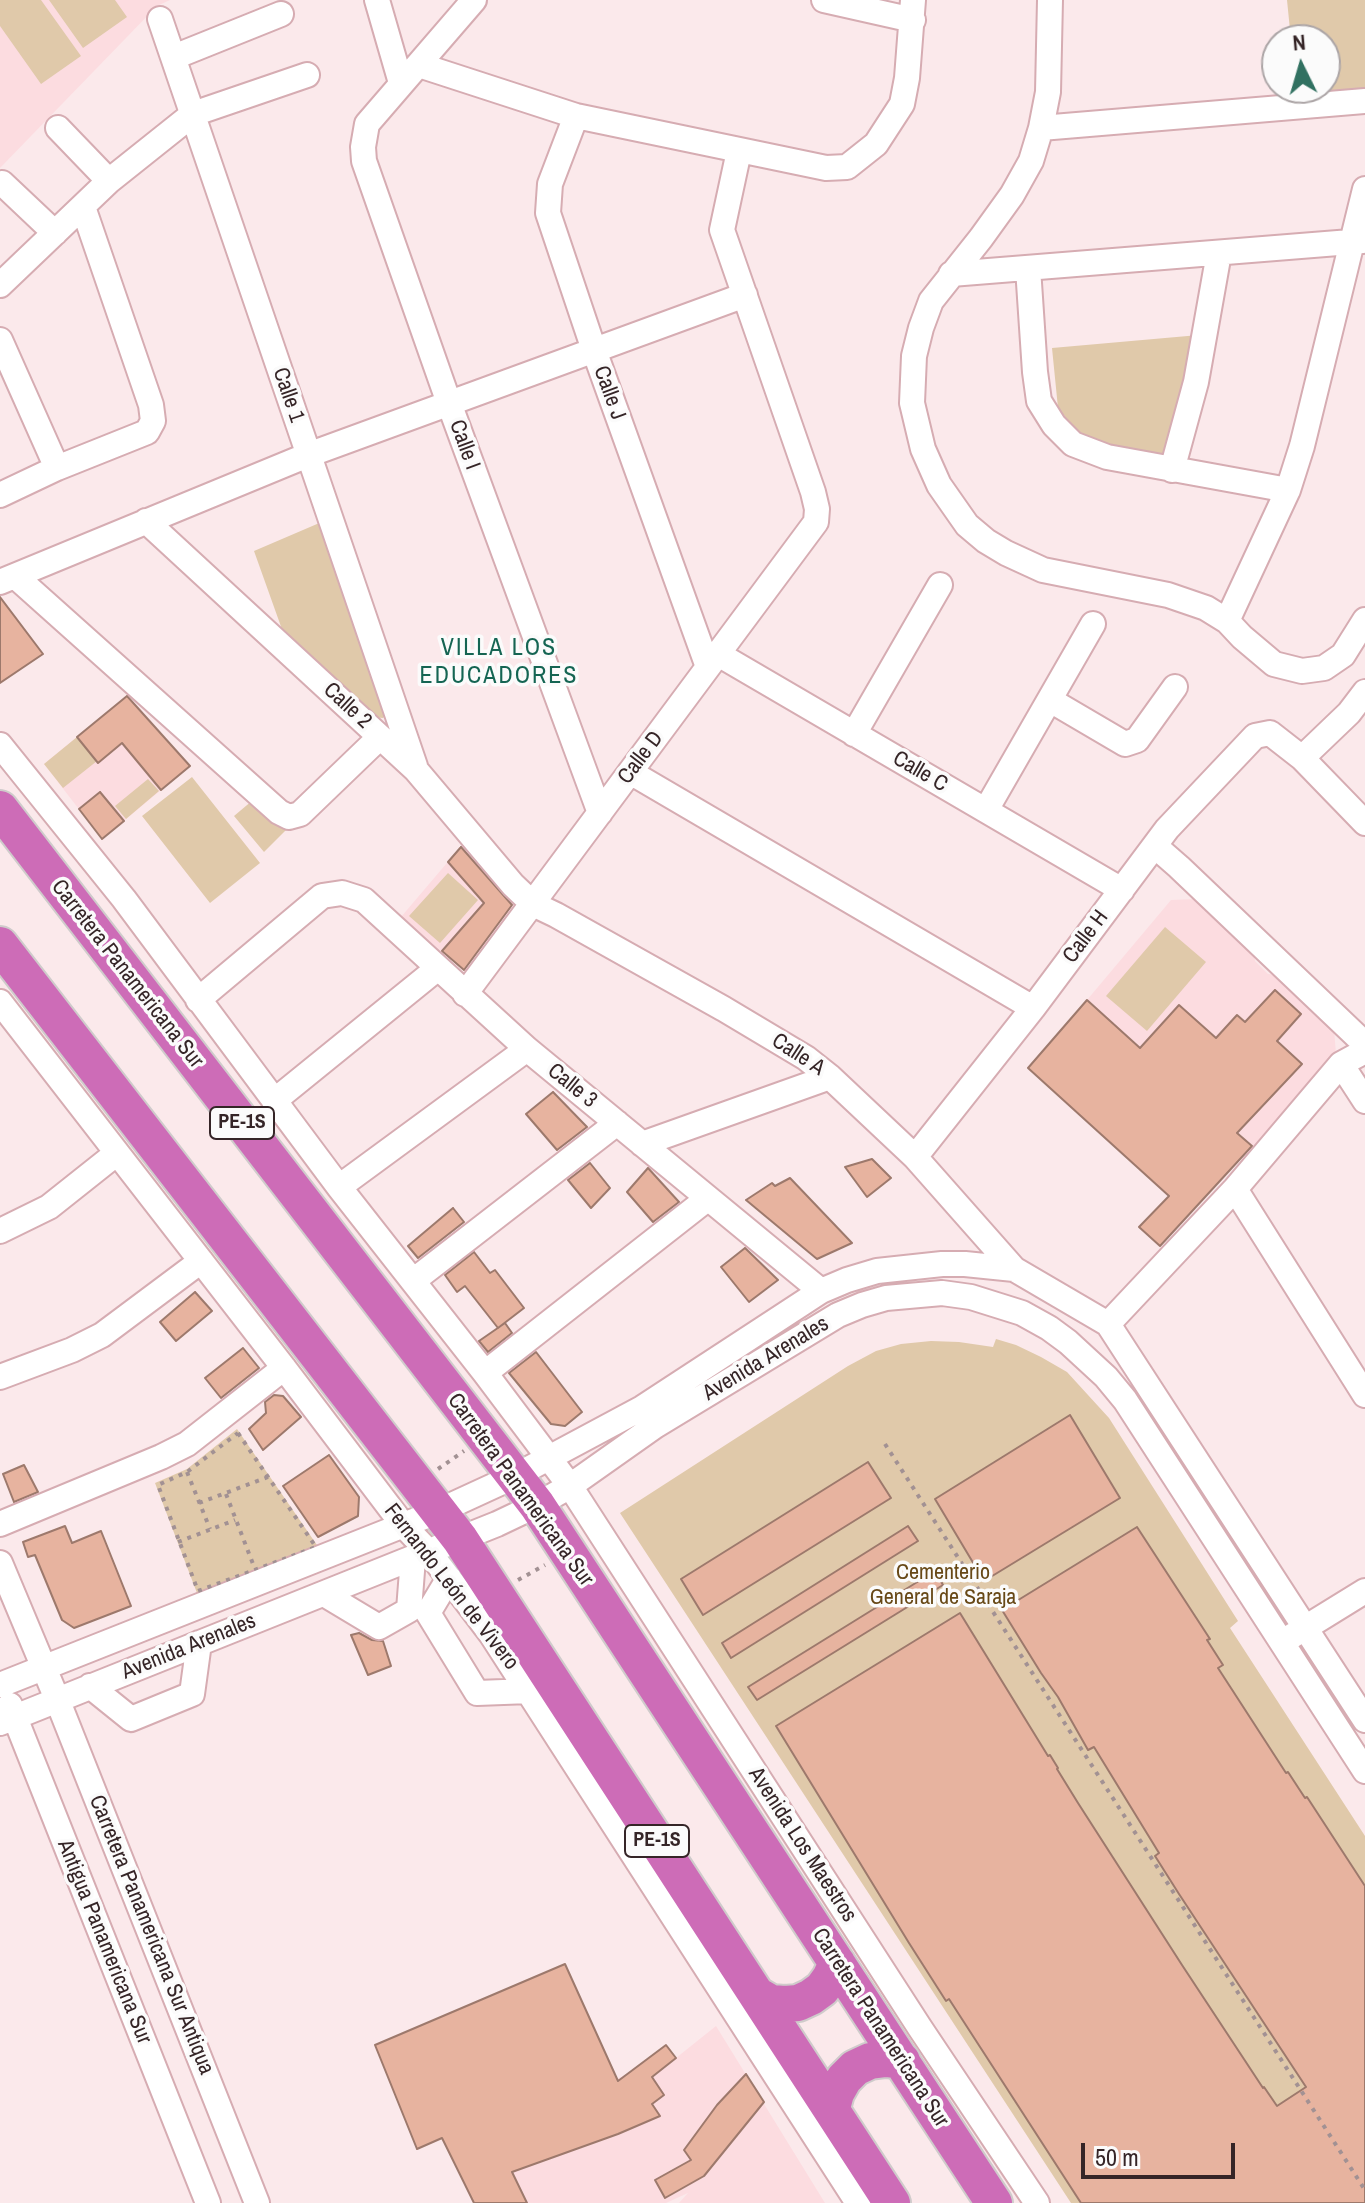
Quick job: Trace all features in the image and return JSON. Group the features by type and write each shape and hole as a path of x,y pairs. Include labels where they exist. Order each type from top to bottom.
{"highway":[{"name":"Carretera Panamericana Sur","path":"0,809 537,1505 994,2203"},
{"name":"PE-1S","path":"0,945 435,1540 495,1593 892,2203"},
{"path":"759,1996 771,2003 798,2003 822,1989 837,1963"},
{"path":"832,2108 844,2079 855,2068 870,2061 902,2061"}],"street":[{"path":"377,0 401,83"},
{"name":"Calle I","path":"474,0 367,124 364,161 449,403 600,813"},
{"path":"419,65 576,116 826,168 847,167 876,144 902,104 913,10 824,0"},
{"path":"1050,0 1048,92 1031,161 1012,195 931,301 914,356 912,403 923,449 939,485 967,525 996,547 1043,570 1168,595 1206,608 1227,621 1274,664 1302,671 1324,668 1343,655 1365,620"},
{"path":"174,57 281,14"},
{"name":"Calle 1","path":"160,19 416,770"},
{"path":"0,285 109,181 193,114 307,75"},
{"path":"1041,128 1365,101"},
{"name":"Calle J","path":"576,116 550,184 548,213 594,350 713,660"},
{"path":"58,128 109,181"},
{"path":"380,737 300,814 289,817 279,812 8,579 308,455 745,295 722,230 739,151"},
{"path":"2,183 55,233"},
{"path":"1227,621 1288,490 1358,242 1365,189"},
{"path":"0,495 147,432 153,421 151,405 83,207"},
{"path":"951,274 1358,242"},
{"path":"1172,470 1196,382 1219,253"},
{"path":"1028,268 1039,401 1054,425 1073,444 1107,457 1288,490"},
{"name":"Calle D","path":"465,994 816,522 813,492 745,295"},
{"path":"0,340 57,468"},
{"name":"Calle 2","path":"146,521 416,770 513,885 533,904"},
{"path":"854,734 940,585"},
{"path":"986,810 1093,624"},
{"name":"Calle C","path":"713,660 854,734 1122,890"},
{"path":"1050,700 1125,744 1137,740 1175,687"},
{"path":"1365,692 1349,713 1302,758 1365,823"},
{"name":"Calle H","path":"915,1157 1033,1008 1167,829 1255,736 1270,733 1302,758"},
{"name":"Carretera Panamericana Sur","path":"0,745 124,899 339,1187 570,1486"},
{"path":"630,772 1033,1008"},
{"path":"1155,846 1365,1044"},
{"name":"Calle 3","path":"198,1000 322,896 342,893 364,900 527,1049 821,1291"},
{"name":"Calle A","path":"533,904 806,1058 915,1157 1014,1269"},
{"path":"274,1101 438,968"},
{"name":"Fernando León de Vivero","path":"0,1002 403,1525 435,1540 449,1578 530,1691 858,2203"},
{"path":"339,1187 527,1049"},
{"path":"1108,1324 1235,1189 1341,1064 1365,1051"},
{"path":"1341,1064 1365,1101"},
{"path":"642,1144 830,1077"},
{"path":"413,1281 617,1123"},
{"path":"0,1231 49,1207 117,1153"},
{"path":"1235,1189 1365,1395"},
{"path":"485,1373 707,1199"},
{"path":"0,1377 72,1350 102,1335 201,1261"},
{"name":"Avenida Arenales","path":"435,1540 515,1476 642,1408 821,1291 847,1280 895,1269 942,1264 1014,1269 1108,1324 1365,1720"},
{"name":"Avenida Arenales","path":"8,1720 324,1594 435,1540 537,1505 570,1486 655,1426 838,1315 862,1305 915,1294 942,1293 971,1297 1022,1313 1049,1328 1106,1377 1125,1400 1365,1771"},
{"path":"0,1524 187,1444 284,1368"},
{"name":"Avenida Los Maestros","path":"570,1486 1037,2203"},
{"name":"Avenida Arenales","path":"0,1683 403,1525 435,1540"},
{"path":"435,1540 419,1611 477,1693 530,1691"},
{"name":"Carretera Panamericana Sur Antiqua","path":"0,1563 257,2203"},
{"path":"324,1594 379,1627 419,1611 449,1578"},
{"path":"1282,1643 1365,1591"},
{"path":"90,1686 131,1719 192,1694 199,1643"},
{"name":"Antigua Panamericana Sur","path":"0,1683 8,1720 208,2203"}],"path":[{"path":"238,1433 268,1477 316,1547 198,1591 158,1485 187,1472 238,1433"},
{"path":"885,1444 1365,2190"},
{"path":"187,1472 210,1529"},
{"path":"199,1503 268,1477"},
{"path":"226,1494 256,1570"},
{"path":"178,1542 236,1520"},
{"path":"495,1593 568,1553"}],"shaded area":[{"path":"0,0 170,0 157,6 0,168"},
{"path":"127,696 190,766 102,839 44,764"},
{"path":"463,844 522,906 468,974 401,917"},
{"path":"1196,899 1254,953 1255,961 1268,974 1278,975 1334,1029 1336,1054 1253,1148 1087,1000 1171,900"},
{"path":"716,2026 825,2203 679,2203 688,2193 666,2203 474,2203 444,2142 597,2080 602,2086 627,2074 666,2045 676,2058"}],"green space":[{"path":"0,0 41,0 81,56 41,84 0,26"},
{"path":"49,0 115,0 127,17 83,48"},
{"path":"1287,0 1365,0 1365,99 1341,101 1341,24 1289,24"},
{"path":"1199,335 1165,459 1103,445 1076,430 1058,408 1052,348"},
{"path":"324,521 387,715 383,718 372,717 284,635 254,551"},
{"path":"77,737 97,761 63,788 44,764"},
{"path":"192,777 260,863 210,903 142,816"},
{"path":"148,779 159,791 126,819 115,806"},
{"path":"253,800 287,829 264,852 234,816"},
{"path":"448,873 478,900 440,943 409,916"},
{"path":"1165,927 1206,962 1147,1031 1106,996"},
{"name":"Cementerio General de Saraja","path":"996,1339 1016,1345 1067,1372 1109,1418 1238,1621 1230,1628 1365,1836 1365,2203 1071,2203 620,1513 876,1351 901,1344 931,1341 993,1347"},
{"path":"237,1429 319,1548 197,1593 155,1483 187,1469"}],"building":[{"path":"0,597 43,654 0,683"},
{"path":"127,696 190,766 161,790 122,743 98,763 77,737"},
{"path":"100,792 124,821 102,839 79,809"},
{"path":"461,847 512,905 464,970 442,951 484,903 448,862"},
{"path":"1275,990 1301,1014 1277,1041 1302,1064 1237,1133 1252,1146 1160,1246 1139,1227 1169,1196 1028,1068 1087,1000 1140,1048 1179,1005 1216,1038 1237,1015 1245,1022"},
{"path":"553,1092 587,1127 557,1150 526,1114"},
{"path":"872,1159 891,1178 867,1197 845,1167"},
{"path":"590,1163 610,1188 591,1208 568,1180"},
{"path":"648,1168 679,1202 653,1222 627,1192"},
{"path":"790,1178 852,1243 817,1259 746,1200 772,1183 775,1186"},
{"path":"453,1208 464,1222 418,1258 408,1246"},
{"path":"745,1248 778,1280 749,1302 721,1267"},
{"path":"474,1252 490,1273 495,1270 524,1308 498,1328 465,1286 457,1292 445,1275"},
{"path":"195,1292 212,1311 176,1341 160,1322"},
{"path":"505,1323 512,1333 488,1352 479,1341"},
{"path":"243,1348 259,1368 221,1398 205,1378"},
{"path":"536,1352 582,1412 565,1426 551,1424 509,1373"},
{"path":"274,1395 283,1396 301,1417 263,1450 249,1429 266,1413 265,1402"},
{"path":"1070,1415 1120,1498 984,1581 935,1499"},
{"path":"329,1455 359,1497 358,1516 318,1537 283,1486"},
{"path":"868,1462 891,1498 703,1615 681,1579"},
{"path":"24,1465 38,1492 14,1502 3,1474"},
{"path":"65,1526 72,1543 101,1531 131,1606 74,1628 62,1620 35,1555 28,1557 23,1542"},
{"path":"908,1526 918,1541 731,1658 722,1643"},
{"path":"1137,1527 1210,1639 1207,1640 1223,1665 1218,1668 1365,1886 1365,2203 1081,2203 949,1999 946,2001 776,1726 960,1613 1182,1965 1277,2106 1306,2087 1155,1856 1159,1853 1094,1747 1088,1750 1002,1610"},
{"path":"935,1571 943,1585 757,1700 748,1687"},
{"path":"359,1633 372,1640 383,1641 391,1666 368,1675 351,1635"},
{"path":"565,1964 618,2081 666,2045 676,2058 652,2077 664,2095 652,2104 660,2116 512,2172 527,2203 474,2203 442,2138 417,2149 375,2045"},
{"path":"746,2074 764,2102 704,2176 665,2198 655,2180 691,2160 684,2150 717,2105"}],"district":[{"name":"VILLA LOS EDUCADORES","path":"499,663"}]}
